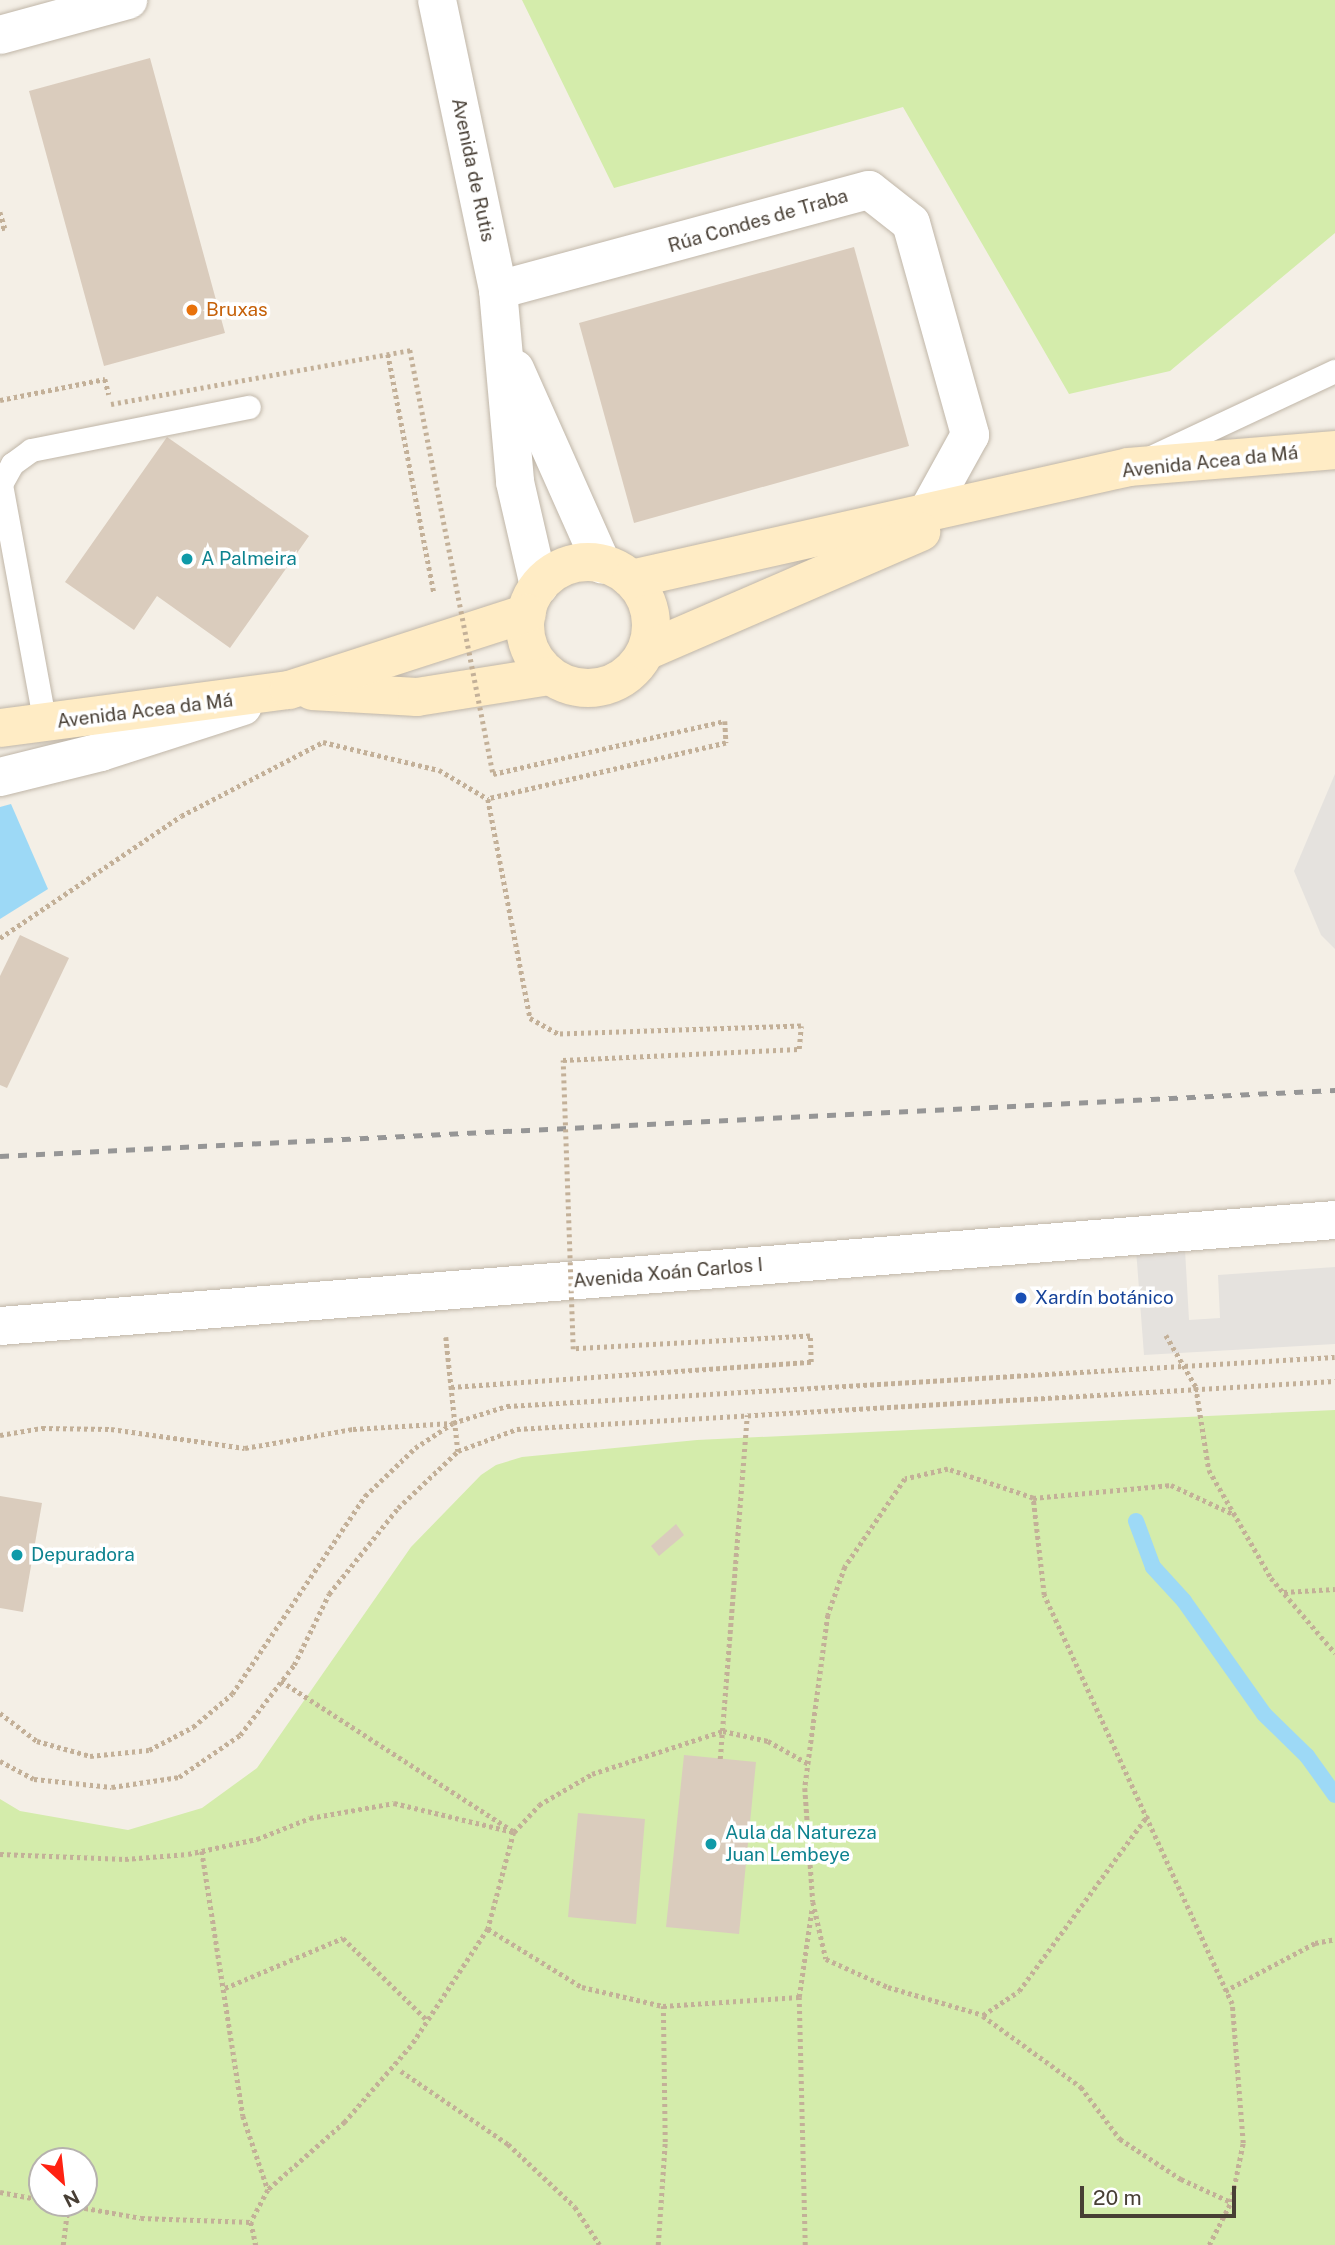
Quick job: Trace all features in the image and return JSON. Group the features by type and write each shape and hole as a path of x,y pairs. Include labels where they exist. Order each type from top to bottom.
{"main road":[{"name":"Avenida Acea da Má","path":"1003,497 1129,467 1335,450"},
{"path":"289,690 533,600 568,566 617,571 1003,497"},
{"path":"646,651 1003,497"},
{"path":"289,690 417,696 549,676 585,688 604,687 636,667 646,651 650,613 617,571"},
{"path":"533,600 529,648 549,676"},
{"name":"Avenida Acea da Má","path":"0,727 45,724 289,690"}],"street":[{"path":"0,35 128,0"},
{"name":"Avenida de Rutis","path":"437,0 498,290 515,482 533,600"},
{"name":"Rúa Condes de Traba","path":"498,290 869,190 911,223 970,435 927,513"},
{"path":"503,342 617,571"},
{"path":"0,777 101,752 289,690"},
{"name":"Avenida Xoán Carlos I","path":"0,1326 1335,1220"}],"lane":[{"path":"1129,467 1335,371"},
{"path":"45,724 1,484 12,464 31,450 249,407"}],"path":[{"path":"0,212 5,228 0,229"},
{"path":"0,938 181,816 323,742 439,769 488,799 726,743 725,722 494,774 410,349 111,404"},
{"path":"388,354 430,572"},
{"path":"0,400 105,379 117,433"},
{"path":"451,1387 811,1362 810,1336 573,1349 563,1060 799,1049 801,1026 559,1034 530,1018 488,799"},
{"path":"445,1329 458,1451"},
{"path":"1166,1335 1196,1387 1209,1470 1284,1592 1335,1653"},
{"path":"0,1435 42,1428 111,1429 244,1448 353,1429 453,1423 507,1406 1335,1357"},
{"path":"0,1761 33,1779 112,1787 179,1777 240,1735 281,1681 329,1594 398,1508 458,1451 517,1429 1196,1387 1335,1381"},
{"path":"720,1759 747,1415"},
{"path":"0,1713 37,1741 90,1756 149,1750 192,1727 232,1694 365,1496 415,1448 453,1423"},
{"path":"1231,2202 1181,2179 1120,2139 1082,2087 983,2015 888,1987 826,1959 813,1902 805,1788 828,1615 845,1567 905,1479 948,1469 1033,1498 1171,1485 1235,1515"},
{"path":"1033,1498 1044,1595 1148,1815 1232,2004 1241,2073 1243,2143 1231,2202 1209,2245"},
{"path":"1284,1592 1335,1589"},
{"path":"281,1681 513,1832"},
{"path":"256,2245 251,2222 268,2190 345,2122 428,2021 488,1929 513,1832 539,1805 592,1774 723,1731 768,1741 809,1764"},
{"path":"0,1854 125,1859 202,1851 257,1839 310,1818 394,1804 513,1832"},
{"path":"983,2015 1019,1991 1148,1815"},
{"path":"202,1851 243,2116 268,2190"},
{"path":"805,2245 799,1997 813,1902"},
{"path":"488,1929 582,1987 663,2006 799,1997"},
{"path":"225,1988 343,1938 428,2021"},
{"path":"1225,1991 1315,1942 1335,1939"},
{"path":"659,2245 665,2143 663,2006"},
{"path":"401,2070 508,2144 575,2207 600,2245"},
{"path":"0,2192 28,2197"},
{"path":"98,2210 141,2218 251,2222"},
{"path":"63,2245 66,2217"}],"green space":[{"path":"522,0 1335,0 1335,233 1170,371 1069,394 903,107 614,188"},
{"path":"1335,1410 1335,2245 0,2245 0,1799 20,1811 128,1830 202,1808 257,1768 411,1547 481,1475 496,1465 522,1457 697,1440"}],"shaded area":[{"path":"1335,774 1335,949 1321,935 1294,871"},
{"path":"1184,1232 1189,1320 1220,1318 1218,1275 1335,1267 1335,1344 1144,1355 1135,1236"}],"water":[{"path":"11,804 48,889 0,919 0,807"}],"building":[{"path":"150,58 225,333 104,366 29,91"},
{"path":"854,247 909,446 634,523 579,323"},
{"name":"A Palmeira","path":"167,437 309,536 230,648 157,596 134,630 65,582"},
{"path":"20,935 69,958 7,1088 0,1085 0,976"},
{"name":"Depuradora","path":"0,1496 42,1503 23,1612 0,1608"},
{"path":"676,1524 684,1535 659,1556 651,1546"},
{"name":"Aula da Natureza Juan Lembeye","path":"684,1755 756,1762 739,1934 666,1927"},
{"path":"578,1813 645,1819 636,1924 568,1917"}],"waterway":[{"path":"1136,1521 1153,1567 1184,1601 1264,1714 1307,1756 1335,1795"}],"railway":[{"path":"0,1156 1335,1090"}],"place":[{"name":"Bruxas","path":"192,310"},
{"name":"A Palmeira","path":"187,559"},
{"name":"Xardín botánico","path":"1021,1298"},
{"name":"Depuradora","path":"17,1555"},
{"name":"Aula da Natureza Juan Lembeye","path":"711,1844"}]}
